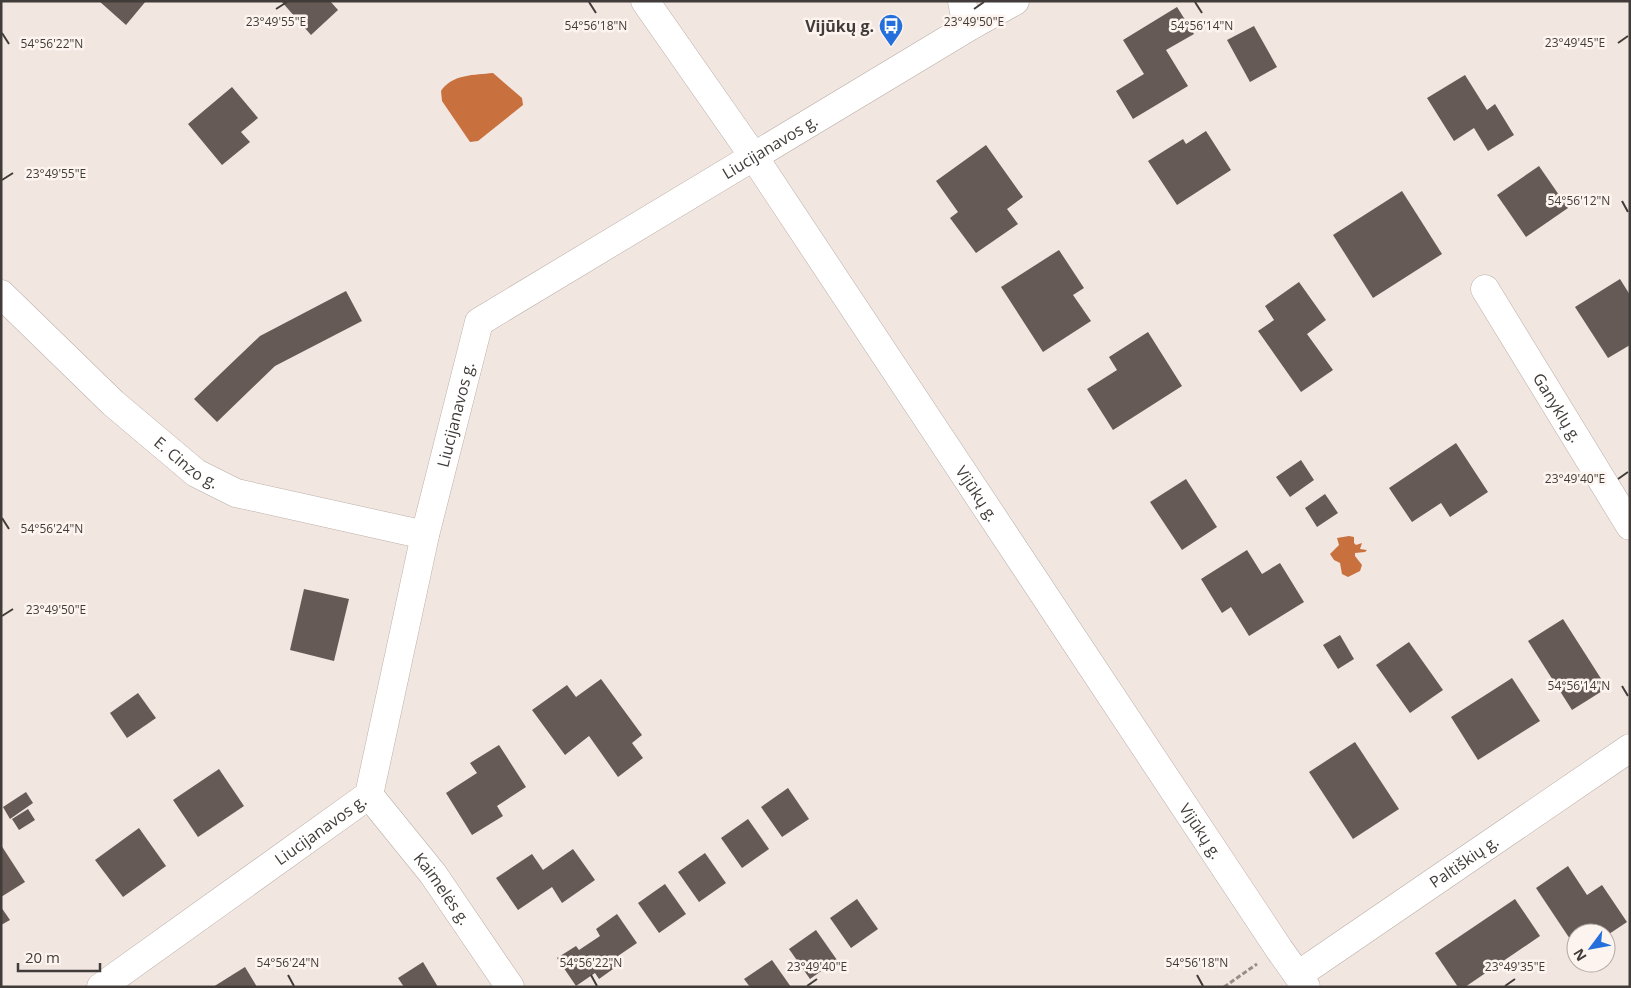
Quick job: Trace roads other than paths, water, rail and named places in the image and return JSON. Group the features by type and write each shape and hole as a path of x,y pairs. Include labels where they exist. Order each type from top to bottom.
{"street":[{"name":"Vijūkų g.","path":"645,1 754,157 1302,981"},
{"name":"Liucijanavos g.","path":"101,987 369,795 425,535 478,322 754,157 967,13 1015,1"},
{"name":"Ganyklų g.","path":"1485,289 1630,526"},
{"name":"E. Cinzo g.","path":"1,294 113,402 196,473 236,493 425,535"},
{"name":"Paltiškių g.","path":"1302,981 1630,748"},
{"name":"Kaimelės g.","path":"369,795 433,874 510,987"}],"place":[{"name":"Vijūkų g.","path":"891,47"}]}
